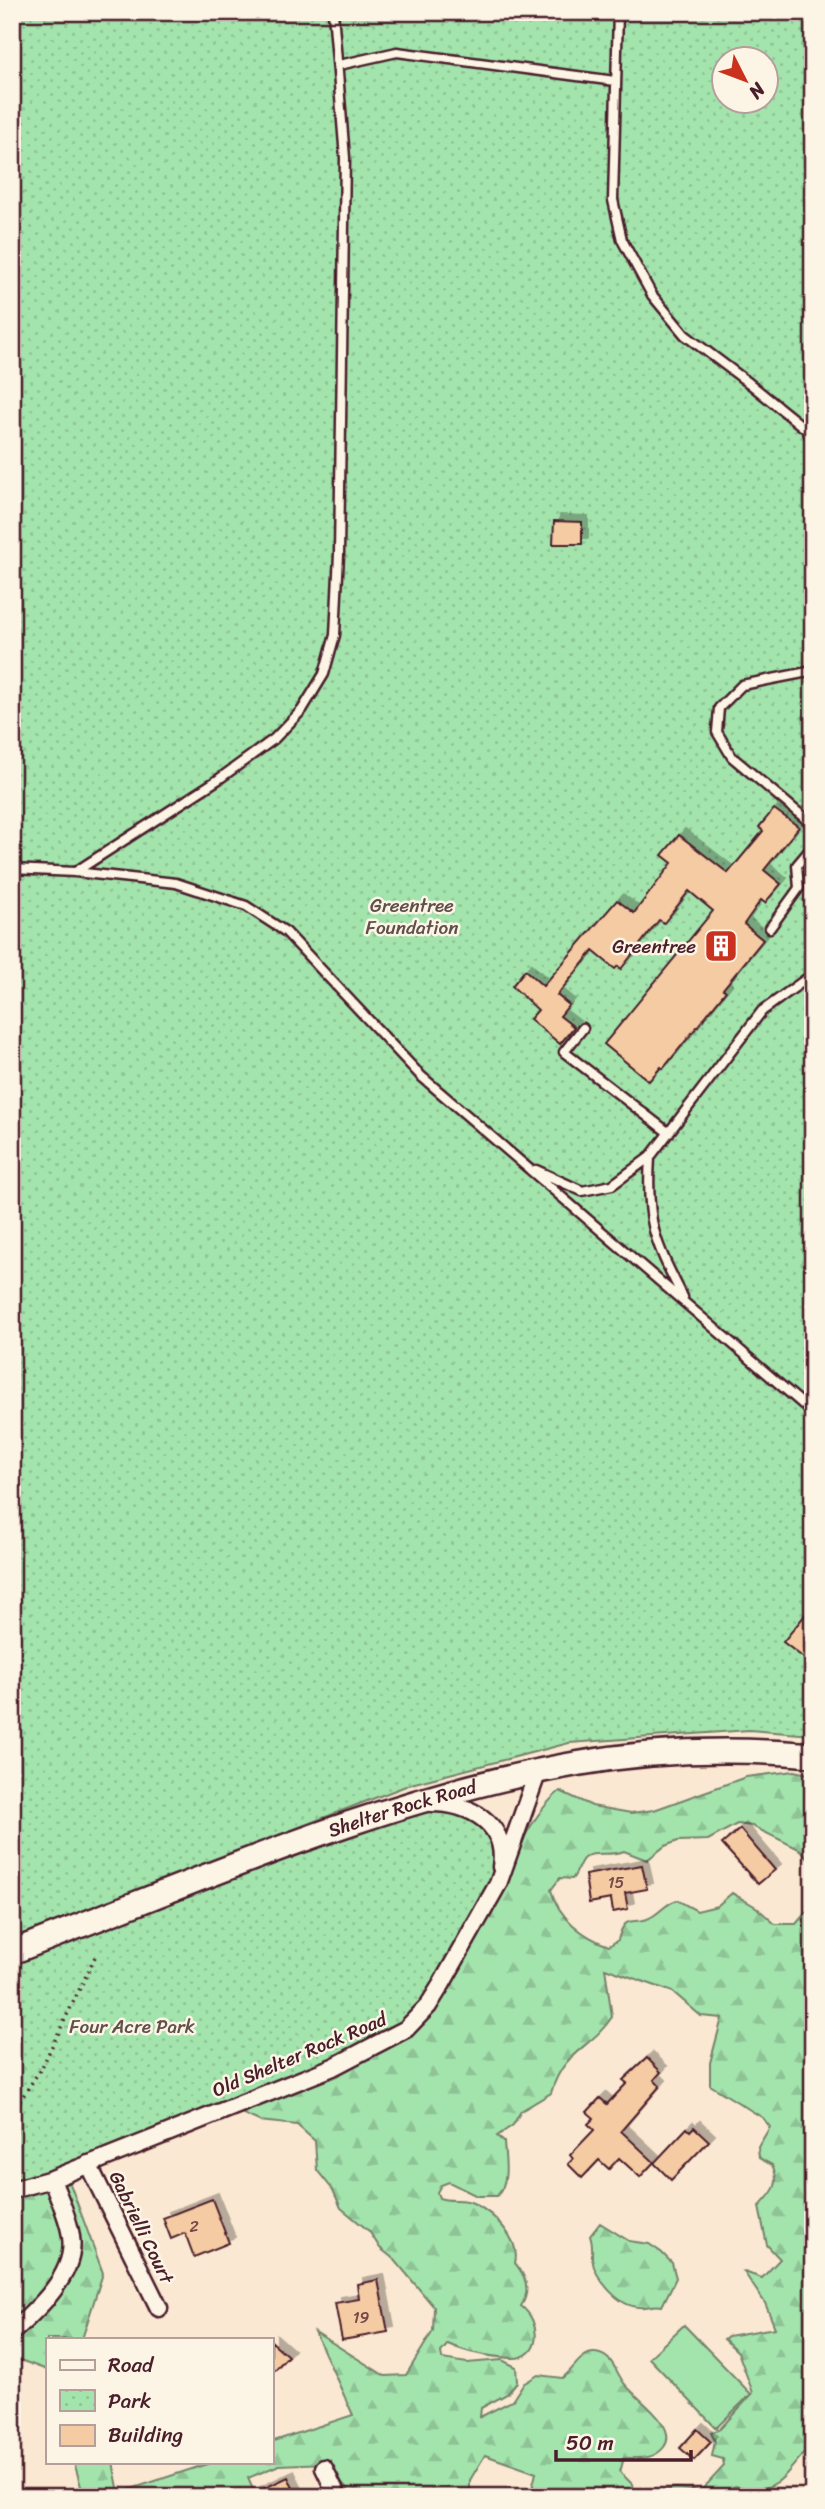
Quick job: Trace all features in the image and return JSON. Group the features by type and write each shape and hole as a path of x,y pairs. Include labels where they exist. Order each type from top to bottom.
{"main road":[{"name":"Shelter Rock Road","path":"12,1952 330,1831 411,1805 538,1771 614,1758 694,1751 763,1751 813,1755"}],"street":[{"name":"Old Shelter Rock Road","path":"12,2190 52,2179 333,2067 396,2037 428,2006 498,1884 538,1771"},
{"path":"411,1805 452,1804 482,1816 494,1827 501,1843 503,1858 498,1884"},
{"name":"Gabrielli Court","path":"88,2164 159,2308"},
{"path":"12,2332 56,2286 71,2254 71,2236 52,2179"},
{"path":"324,2468 338,2497"}],"lane":[{"path":"75,872 219,779 274,739 302,710 324,674 335,635 339,554 345,158 333,12"},
{"path":"618,12 613,200 622,240 652,295 685,335 788,414 807,430 813,442"},
{"path":"339,65 397,52 615,81"},
{"path":"813,671 742,685 719,708 717,732 732,757 813,825"},
{"path":"771,928 799,888 797,865 813,846"},
{"path":"12,869 75,872 176,883 246,906 286,932 421,1076 813,1413"},
{"path":"525,1165 582,1191 612,1185 650,1157 762,1011 813,974"},
{"path":"583,1028 564,1052 668,1133"},
{"path":"650,1157 647,1200 655,1242 685,1303"}],"path":[{"path":"12,2113 42,2067 96,1955"}],"green space":[{"name":"Greentree Foundation","path":"12,12 813,12 813,1735 749,1730 569,1743 411,1784 12,1938"},
{"path":"794,1771 813,1775 813,1865 801,1850 752,1826 737,1824 708,1840 678,1841 665,1846 647,1860 624,1851 588,1856 582,1860 572,1879 560,1878 551,1890 559,1909 573,1925 609,1946 618,1940 628,1922 646,1919 677,1900 697,1911 717,1906 732,1893 756,1907 775,1924 796,1924 813,1904 813,2444 788,2472 780,2480 763,2488 735,2486 729,2490 738,2497 659,2497 660,2491 676,2488 701,2491 724,2466 723,2459 712,2456 715,2441 711,2433 720,2429 753,2393 738,2352 724,2339 775,2328 765,2303 744,2272 762,2278 780,2259 767,2245 759,2207 774,2188 776,2178 772,2165 759,2158 758,2147 770,2127 763,2118 710,2085 710,2063 722,2018 701,2016 673,1992 605,1968 612,2017 595,2037 570,2058 556,2078 551,2093 521,2111 513,2125 497,2136 504,2142 506,2171 504,2184 497,2196 477,2196 449,2182 441,2185 437,2192 439,2198 460,2200 481,2207 497,2220 510,2236 516,2254 515,2263 526,2284 526,2295 521,2306 533,2321 536,2338 534,2346 522,2357 512,2358 480,2354 448,2344 441,2352 442,2359 467,2363 502,2360 516,2367 517,2382 507,2394 481,2408 480,2417 512,2401 523,2384 538,2375 562,2378 585,2356 595,2353 606,2357 624,2383 654,2413 666,2430 664,2447 656,2454 624,2458 620,2472 632,2484 634,2497 530,2497 536,2473 485,2455 470,2480 470,2497 354,2497 326,2463 279,2465 248,2478 256,2497 84,2497 75,2464 113,2464 119,2493 207,2464 273,2464 273,2441 353,2415 315,2332 385,2376 406,2375 433,2331 434,2307 395,2260 380,2248 369,2231 341,2208 333,2190 317,2170 315,2141 297,2125 259,2121 230,2108 498,1884 542,1810 560,1791 592,1806 631,1813 654,1810 746,1777"},
{"name":"Four Acre Park","path":"434,1803 494,1827 498,1884 406,2029 12,2190 12,1952"},
{"path":"66,2173 103,2273 82,2338 46,2338 46,2370 12,2357 12,2190"},
{"path":"600,2223 629,2241 649,2244 672,2263 676,2278 662,2306 632,2306 616,2297 602,2282 594,2266 590,2236"},
{"path":"684,2325 751,2394 716,2428 649,2358"}],"building":[{"path":"554,521 582,522 582,544 553,544"},
{"name":"Greentree","path":"774,809 799,827 764,870 781,884 765,903 761,900 744,924 763,940 663,1069 661,1067 649,1081 604,1044 713,911 689,891 664,923 659,920 621,969 618,966 615,969 593,951 557,995 569,1005 560,1016 574,1027 560,1044 530,1019 538,1010 512,986 525,970 543,986 617,900 634,913 672,863 662,855 679,835 728,873 763,831 759,827"},
{"path":"813,1605 813,1665 783,1642"},
{"path":"740,1829 775,1870 758,1884 722,1844"},
{"path":"642,1865 647,1889 625,1893 628,1909 613,1912 611,1899 589,1903 585,1875"},
{"path":"647,2058 661,2072 654,2080 660,2086 621,2131 654,2162 640,2177 619,2158 609,2169 599,2160 582,2178 568,2164 573,2159 570,2155 594,2130 588,2124 594,2118 587,2112 600,2098 607,2104 627,2083 623,2080"},
{"path":"694,2127 709,2141 671,2180 654,2163 687,2128 690,2131"},
{"path":"212,2199 229,2243 194,2257 185,2233 171,2239 163,2218"},
{"path":"378,2280 388,2332 342,2340 335,2303 359,2299 357,2284"},
{"path":"273,2343 288,2356 273,2372"},
{"path":"697,2429 711,2442 694,2460 680,2448"},
{"path":"288,2477 297,2497 246,2497"}],"place":[{"name":"Greentree","path":"721,946"}]}
